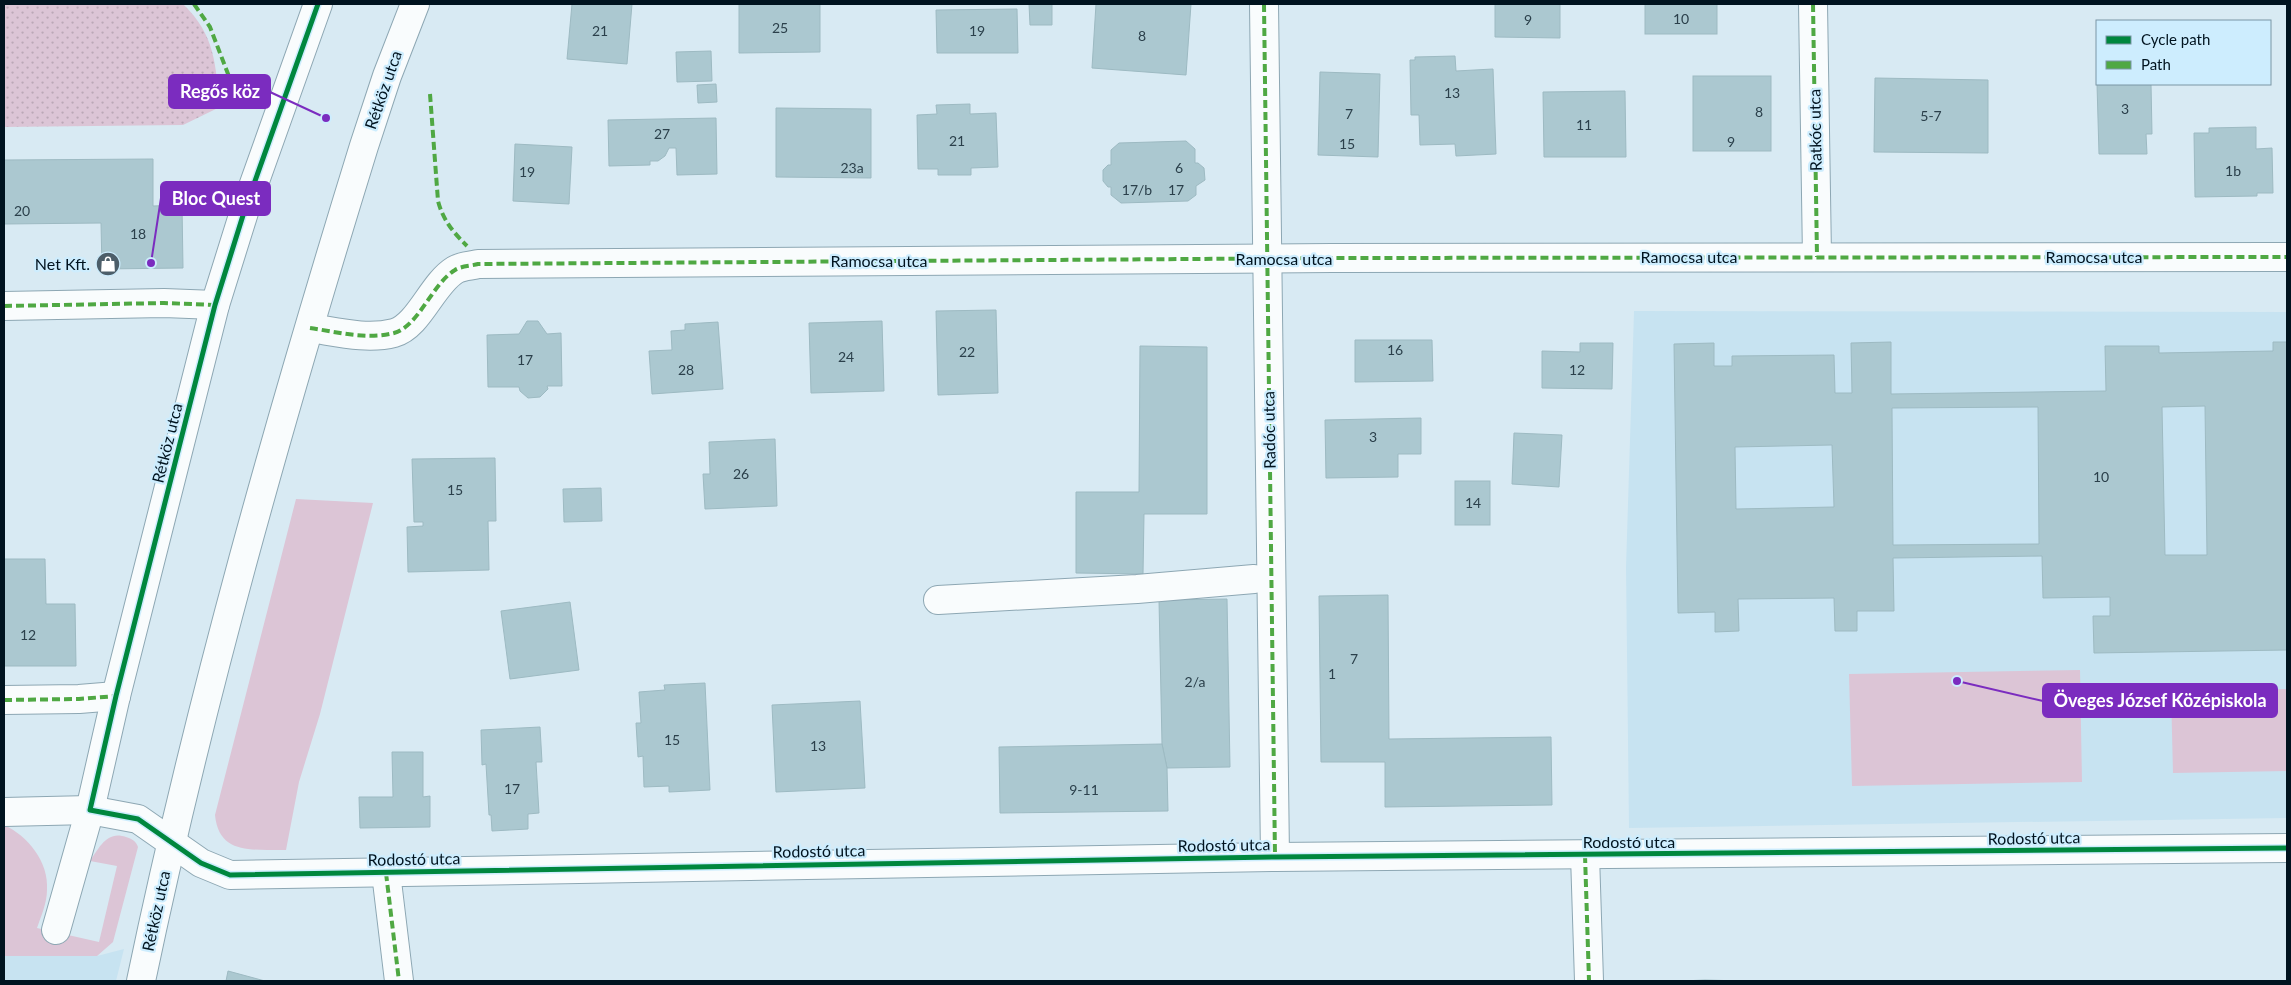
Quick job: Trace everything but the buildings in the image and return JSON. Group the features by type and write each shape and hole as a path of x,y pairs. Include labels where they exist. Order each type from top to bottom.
{"street":[{"name":"Rétköz utca","path":"56,930 90,810 116,696 215,305 245,209 318,4"},
{"name":"Rétköz utca","path":"141,981 171,842 240,573 364,146 387,76 415,4"},
{"name":"Radóc utca","path":"1264,4 1275,857"},
{"name":"Ratkóc utca","path":"1812,4 1816,257"},
{"name":"Ramocsa utca","path":"310,328 370,336 396,333 416,316 441,281 457,269 478,264 1267,259 2287,257"},
{"path":"4,306 156,303 215,305"},
{"path":"938,600 1156,588 1254,579"},
{"path":"4,700 79,699 116,696"},
{"path":"4,812 90,810 138,820 171,842"},
{"name":"Rodostó utca","path":"171,842 201,863 230,875 1275,857 2287,848"},
{"path":"1585,855 1589,981"},
{"path":"386,872 399,981"}],"shaded area":[{"path":"4,4 183,4 194,16 208,39 215,64 220,107 183,125 4,127"},
{"path":"1634,311 2287,312 2287,818 1629,828 1626,567"},
{"path":"296,499 373,503 320,714 299,782 286,850 240,848 223,838 215,815"},
{"path":"2080,670 2082,782 1852,786 1849,674"},
{"path":"2287,689 2287,771 2173,773 2171,692"},
{"path":"4,825 29,843 41,860 47,880 47,895 37,928 99,942 117,866 90,861 100,846 114,836 126,837 136,843 138,847 113,942 97,956 4,956"},
{"path":"124,949 116,981 4,981 4,956 97,956"}],"marked path":[{"path":"194,4 210,27 233,87"},
{"path":"1264,4 1275,857"},
{"path":"1813,4 1817,257"},
{"path":"430,94 438,201 449,225 467,246"},
{"path":"310,328 363,336 394,333 403,329 411,322 447,276 457,269 478,264 1332,258 2287,257"},
{"path":"4,306 164,303 215,305"},
{"path":"4,700 79,699 116,696"},
{"path":"1585,855 1589,981"},
{"path":"386,873 399,981"}],"cycle path":[{"path":"318,4 245,209 215,305 116,696 90,810 138,819 201,863 230,875 1275,857 2287,848"}],"place":[{"name":"Regős köz","path":"326,118"},
{"name":"Bloc Quest","path":"151,263"},
{"name":"Net Kft.","path":"108,264"},
{"name":"Öveges József Középiskola","path":"1957,681"}]}
